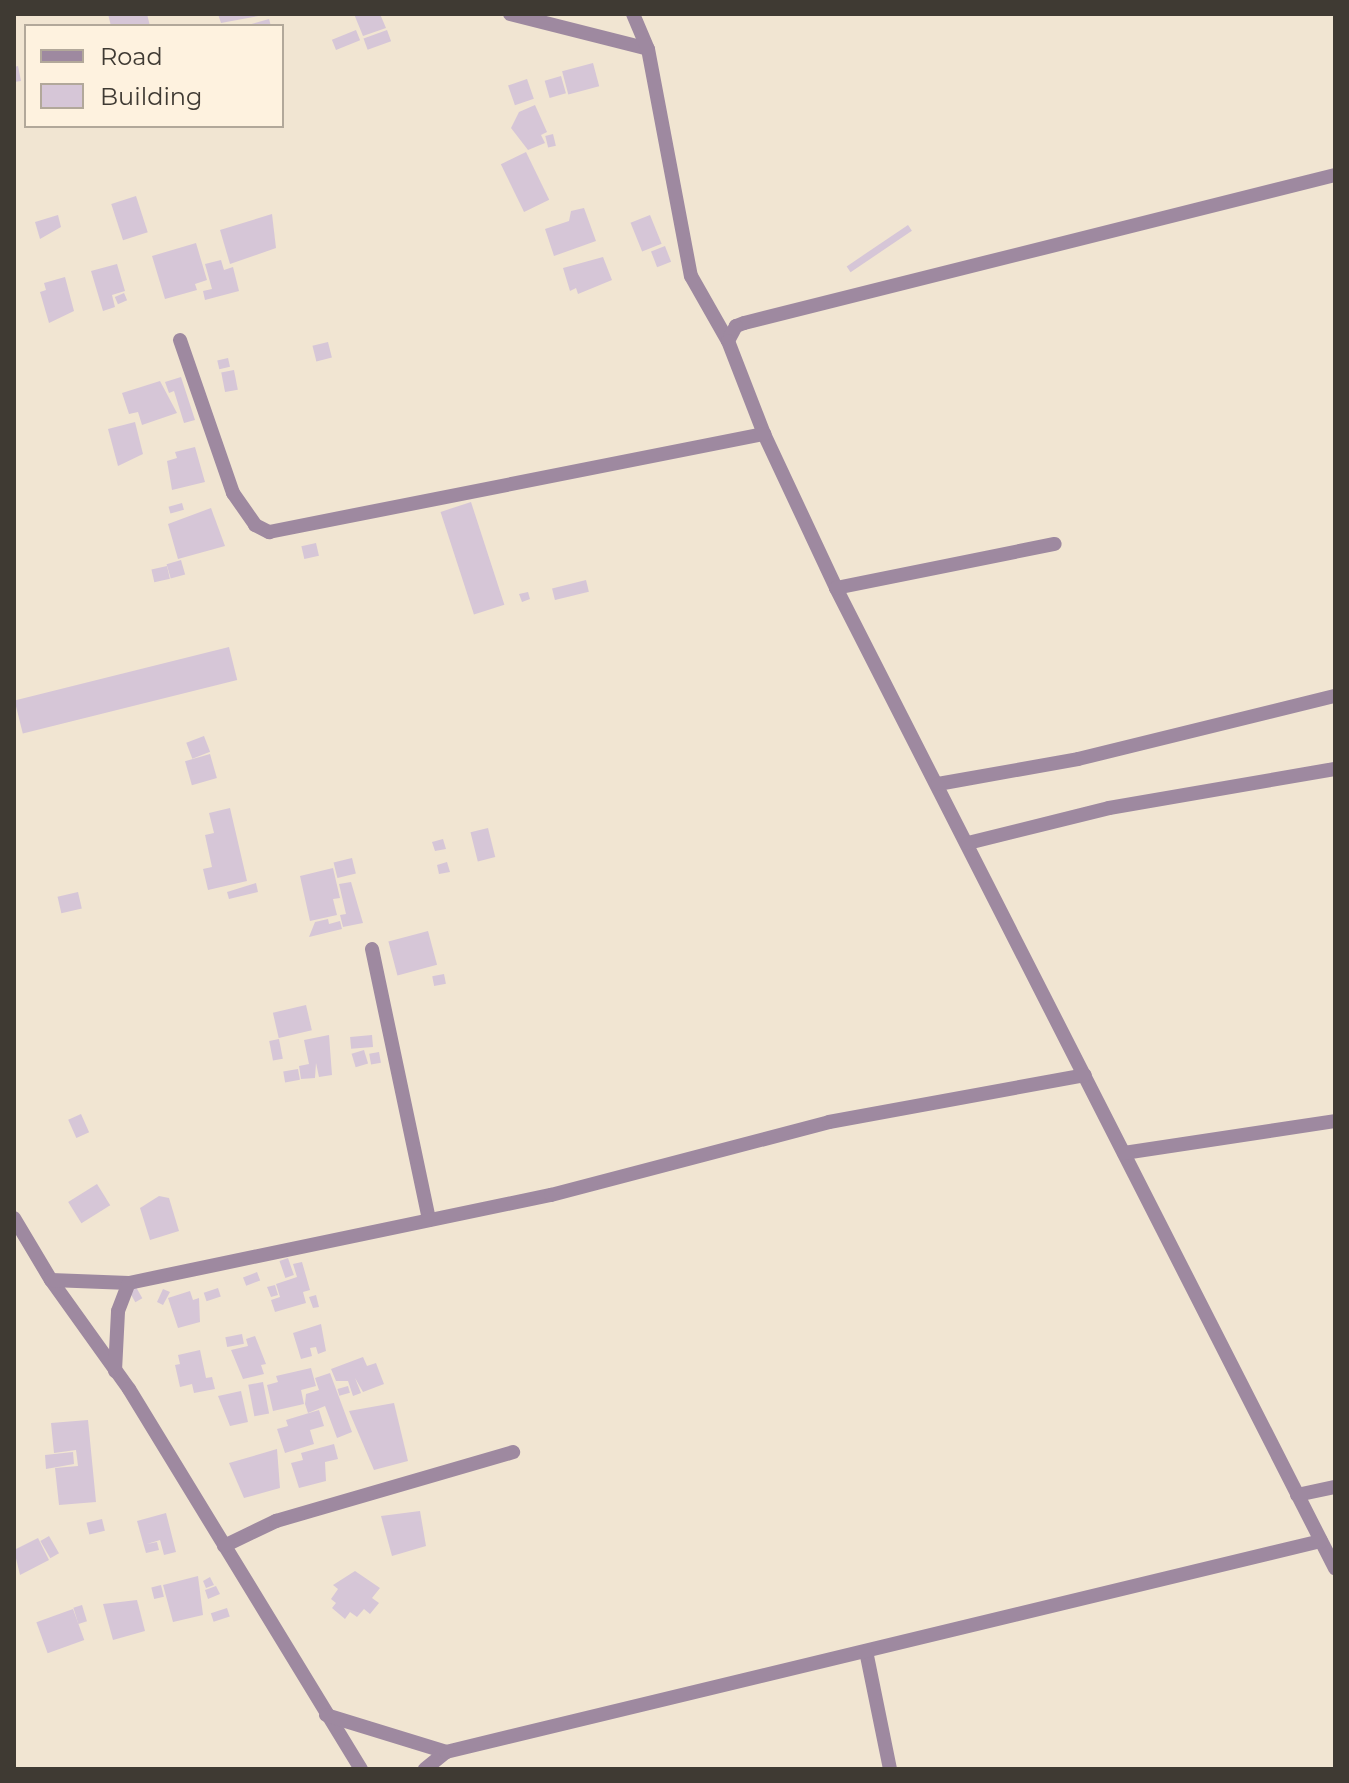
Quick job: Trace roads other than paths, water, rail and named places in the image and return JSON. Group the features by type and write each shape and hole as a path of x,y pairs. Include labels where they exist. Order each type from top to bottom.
{"street":[{"path":"510,14 648,49"},
{"path":"633,14 648,49 691,276 728,341 764,434 836,588 1335,1568"},
{"path":"728,341 744,323 1335,175"},
{"path":"180,340 233,493 255,525 269,532 764,434"},
{"path":"836,588 1055,544"},
{"path":"938,784 1092,756 1335,696"},
{"path":"968,843 1109,808 1335,769"},
{"path":"372,949 429,1220"},
{"path":"51,1280 129,1283 551,1195 829,1122 1085,1075"},
{"path":"1124,1153 1335,1121"},
{"path":"14,1218 51,1280 115,1371 361,1769"},
{"path":"115,1371 118,1311 129,1283"},
{"path":"224,1546 276,1521 513,1452"},
{"path":"1297,1495 1335,1487"},
{"path":"425,1769 446,1752 1321,1541"},
{"path":"866,1651 890,1769"},
{"path":"326,1715 446,1752"}]}
